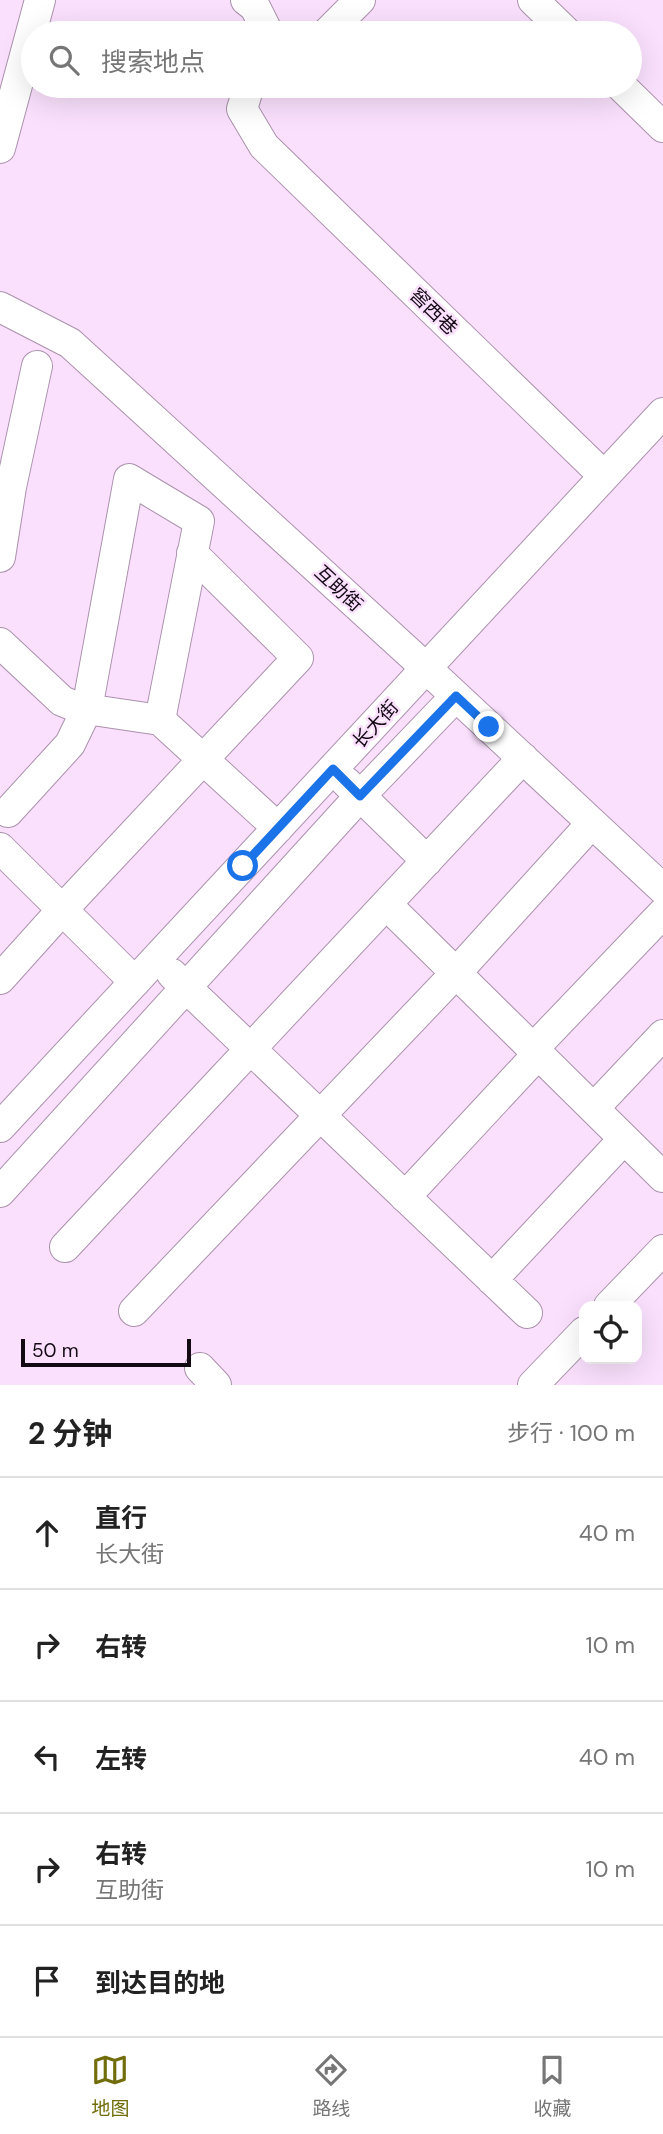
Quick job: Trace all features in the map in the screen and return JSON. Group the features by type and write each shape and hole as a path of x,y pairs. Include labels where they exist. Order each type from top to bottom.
{"street":[{"path":"34,21 40,0"},
{"path":"246,0 256,7 262,21"},
{"path":"339,21 360,0"},
{"path":"533,0 555,21"},
{"path":"0,148 21,70"},
{"name":"窖西巷","path":"245,98 242,109 264,146 604,476"},
{"path":"633,98 663,127"},
{"name":"互助街","path":"0,307 70,343 427,668 663,889"},
{"path":"0,557 6,486 37,366"},
{"name":"长大街","path":"0,1127 663,413"},
{"path":"8,812 70,744 87,709 130,479 199,521 160,720"},
{"path":"0,979 298,658 192,553"},
{"path":"0,643 62,701 87,709 160,720 278,828"},
{"path":"0,1192 360,796 456,696"},
{"path":"65,1247 523,758"},
{"path":"333,769 426,861"},
{"path":"134,1311 456,973 592,823"},
{"path":"0,848 135,982"},
{"path":"387,905 663,1177"},
{"path":"405,1197 663,913"},
{"path":"156,960 527,1313"},
{"path":"492,1280 608,1123 663,1035"},
{"path":"608,1123 663,1063"},
{"path":"614,1301 663,1250"},
{"path":"533,1385 579,1337"}],"route":[{"path":"243,866 333,769 360,796 456,696 489,727"}]}
